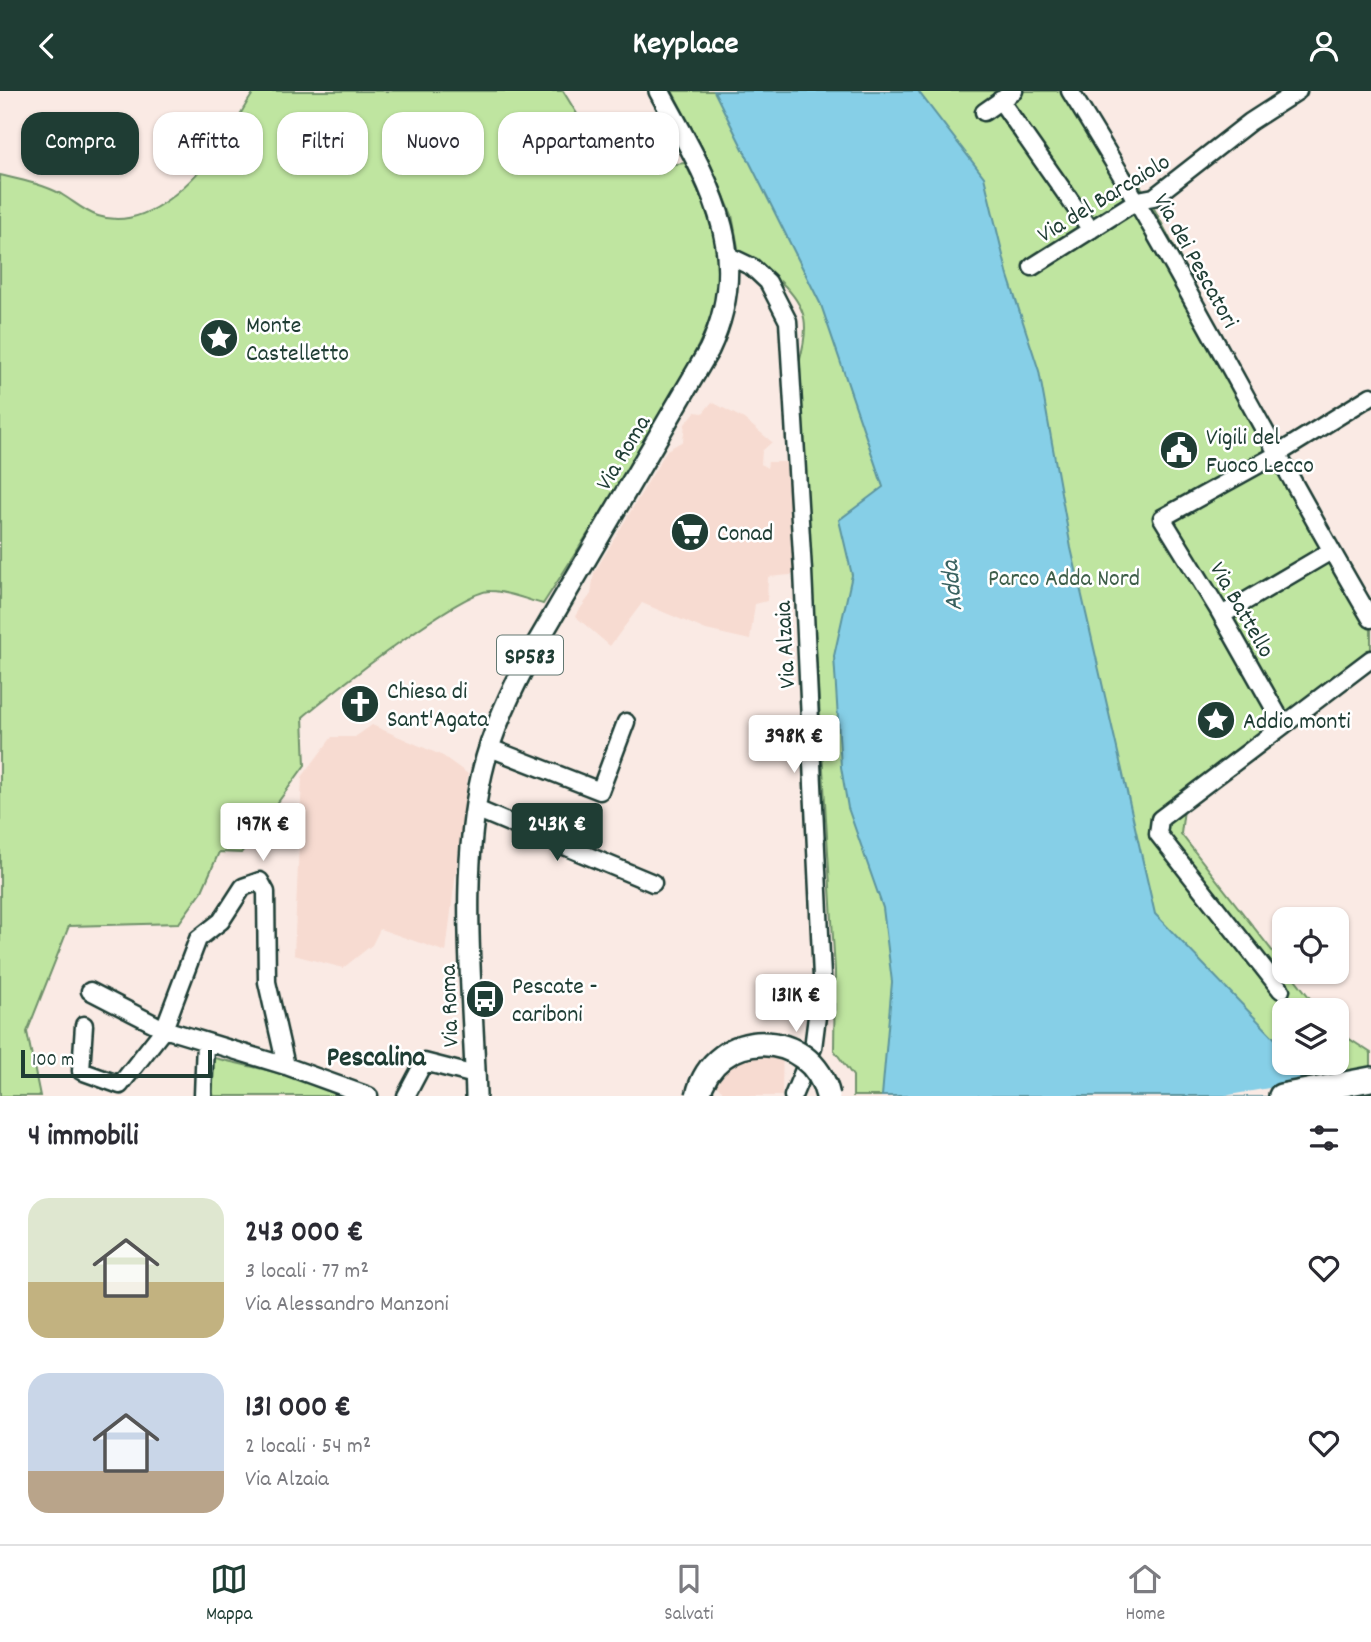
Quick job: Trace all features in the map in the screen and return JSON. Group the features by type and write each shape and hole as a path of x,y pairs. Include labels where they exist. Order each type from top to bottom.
{"highway":[{"path":"698,1096 704,1078 719,1059 741,1046 761,1042 786,1046 804,1056 820,1075 828,1096"},
{"path":"1281,1096 1371,1079"}],"main road":[{"name":"Via Roma","path":"475,1096 470,880 476,809 490,748 518,678 536,644 709,350 726,305 729,256 718,206 660,91"}],"street":[{"name":"Via dei Pescatori","path":"1070,91 1138,199 1276,455 1371,619"},
{"name":"Via del Barcaiolo","path":"1032,267 1138,199 1154,197 1250,122 1298,91"},
{"path":"984,112 1007,95 1091,230"},
{"name":"Via Alzaia","path":"729,256 752,267 768,282 788,321 804,585 821,978 813,1048 793,1096"},
{"path":"1276,455 1371,396"},
{"name":"Via Battello","path":"1276,455 1162,518 1222,615 1283,724"},
{"path":"1222,615 1331,551"},
{"path":"1281,990 1158,834 1160,819 1371,659"},
{"path":"490,748 600,791 626,722"},
{"path":"476,809 653,883"},
{"path":"84,1025 81,1071 120,1085 164,1029 198,939 221,921 243,887 260,881 266,892 267,982 286,1066"},
{"path":"90,991 164,1029 286,1066 369,1096"},
{"path":"203,1096 205,1042"},
{"path":"406,1096 424,1062 475,1075"}],"shaded area":[{"path":"712,402 744,419 772,442 762,451 761,464 767,468 768,462 791,462 801,574 768,577 767,601 755,604 750,640 706,630 642,603 610,646 575,616 591,594 594,573 667,450 683,441 685,424 695,412 703,413"},
{"path":"372,725 443,756 468,774 446,952 380,929 372,945 343,968 294,955 302,777 332,737 355,737"},
{"path":"783,1037 782,1096 722,1096 722,1090 701,1075"}],"green space":[{"path":"255,91 563,91 576,112 498,112 498,175 679,175 679,164 685,163 705,207 714,238 718,270 715,301 699,344 684,371 624,476 543,604 497,591 475,595 425,624 303,717 305,765 241,853 219,852 202,891 179,923 69,926 27,1032 40,1096 0,1096 0,175 54,191 98,216 117,219 136,216 172,197 196,175 263,175 263,112 241,112"},
{"name":"Parco Adda Nord","path":"672,91 1074,91 1148,197 1371,622 1371,658 1185,801 1181,834 1272,951 1272,984 1299,984 1310,998 1272,998 1272,1075 1349,1075 1349,1039 1371,1053 1371,1096 853,1096 853,1076 834,1050 835,971 799,363 804,339 804,319 797,301 781,282 782,294 739,253 732,215 709,161"},
{"path":"210,1057 275,1072 336,1092 333,1096 214,1096 209,1086"}],"water":[{"name":"Adda","path":"714,91 918,91 984,177 1008,276 1039,371 1071,548 1155,914 1272,1036 1272,1075 1311,1075 1331,1096 882,1096 892,982 883,908 848,808 841,767 834,656 852,575 839,520 883,487 821,305"}],"pier":[{"path":"1319,1079 1334,1096 1224,1096"}],"place":[{"name":"Monte Castelletto","path":"219,338"},
{"name":"Vigili del Fuoco Lecco","path":"1179,450"},
{"name":"Conad","path":"690,532"},
{"name":"Chiesa di Sant'Agata","path":"360,704"},
{"name":"Addio monti","path":"1216,720"},
{"name":"Pescate - cariboni","path":"485,999"}],"district":[{"name":"Pescalina","path":"376,1055"}]}
